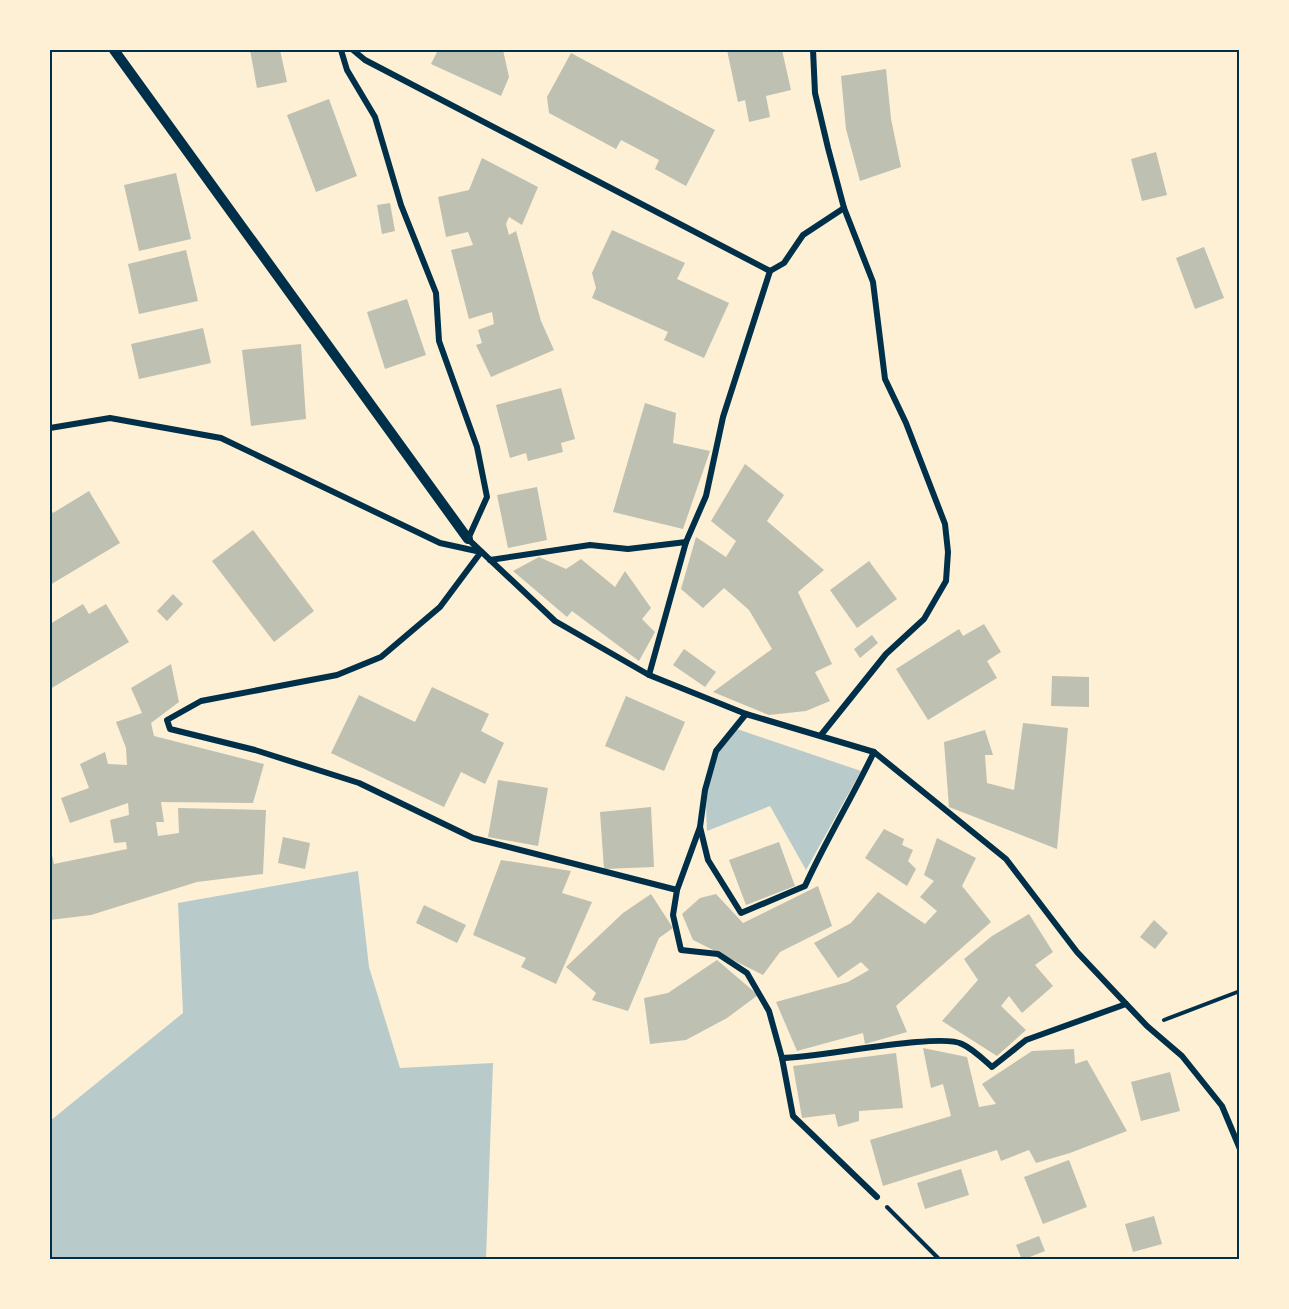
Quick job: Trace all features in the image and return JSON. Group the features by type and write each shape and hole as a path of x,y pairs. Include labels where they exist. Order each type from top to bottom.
{"street":[{"path":"114,50 468,538 481,552 555,621 649,675 746,714 874,752 1005,859 1077,952 1147,1026 1182,1056 1222,1106 1239,1149"},
{"path":"341,50 347,70 375,117 401,205 436,293 439,340 477,447 487,497 468,538"},
{"path":"353,50 365,60 770,271"},
{"path":"813,50 814,93 844,208 873,282 885,379 906,423 945,524 948,552 945,581 924,619 886,654 821,735"},
{"path":"649,675 686,542 706,496 723,417 770,271 784,263 803,235 844,208"},
{"path":"50,428 110,418 221,438 440,543 481,552"},
{"path":"490,560 591,545 628,549 686,542"},
{"path":"481,552 440,607 381,657 337,675 201,701 167,720 170,729 255,750 359,783 473,838 677,890"},
{"path":"746,714 716,751 705,790 700,827 677,890 673,915 681,950 718,954 747,973 769,1011 782,1058 792,1116 877,1197"},
{"path":"700,827 708,860 741,913 805,886 822,849 848,805 874,752"},
{"path":"782,1058 808,1058 918,1041 961,1042 992,1067 1026,1040 1126,1004"}],"path":[{"path":"1147,1026 1239,991"},
{"path":"877,1197 940,1260"}],"shaded area":[{"path":"734,728 861,771 806,870 770,806 707,831 707,789 710,767 717,750 730,738"},
{"path":"358,871 369,967 400,1068 493,1063 486,1259 50,1259 50,1121 183,1013 178,903"}],"building":[{"path":"250,50 280,50 287,82 257,88"},
{"path":"438,50 503,50 509,77 501,96 431,64"},
{"path":"727,50 782,50 791,90 766,96 770,117 749,122 745,100 738,102"},
{"path":"571,53 715,130 686,186 655,169 659,160 621,140 616,149 549,113 547,97"},
{"path":"886,69 891,119 901,167 860,181 846,129 841,76"},
{"path":"329,99 357,176 316,192 287,115"},
{"path":"1156,152 1167,195 1142,201 1131,159"},
{"path":"482,158 538,187 522,225 509,217 506,224 509,235 516,231 541,321 554,350 491,377 476,345 482,343 478,330 494,324 492,312 469,319 451,250 473,245 468,232 446,237 438,197 469,190"},
{"path":"176,173 191,239 139,251 124,185"},
{"path":"390,203 395,231 382,234 377,205"},
{"path":"612,230 685,263 677,279 729,303 704,358 664,340 668,332 592,298 596,288 592,273"},
{"path":"1204,247 1224,298 1195,309 1176,258"},
{"path":"186,250 198,301 139,314 128,264"},
{"path":"407,299 426,355 385,369 367,312"},
{"path":"203,328 211,363 139,379 131,344"},
{"path":"301,344 306,419 251,426 242,350"},
{"path":"561,388 575,439 561,443 563,452 528,461 526,453 510,458 496,405"},
{"path":"645,403 676,413 673,443 710,451 683,529 613,512"},
{"path":"745,464 784,495 767,521 824,570 798,592 832,664 815,672 830,701 806,711 769,715 713,692 772,649 749,610 724,588 703,608 681,589 696,537 726,557 736,541 711,521"},
{"path":"537,487 547,540 508,548 497,495"},
{"path":"89,491 120,543 50,585 50,508 53,513"},
{"path":"253,530 314,611 274,642 212,561"},
{"path":"539,557 566,569 581,559 615,587 625,571 651,608 642,619 655,632 639,661 572,611 567,617 513,571"},
{"path":"869,561 897,599 857,628 830,590"},
{"path":"173,594 183,604 167,621 157,611"},
{"path":"83,604 89,614 106,604 129,642 50,689 50,624"},
{"path":"984,624 1001,652 987,661 997,678 928,720 896,669 959,629 963,636"},
{"path":"872,635 878,643 860,658 854,649"},
{"path":"684,649 716,672 705,687 673,665"},
{"path":"171,664 179,702 151,723 154,736 264,764 253,803 161,802 164,822 156,822 158,836 179,833 178,808 266,810 263,874 197,882 91,915 50,920 50,845 54,864 127,849 126,842 114,843 110,820 129,815 128,803 70,823 61,798 89,788 80,764 105,752 108,764 127,765 126,748 116,722 142,713 131,688"},
{"path":"1052,676 1089,677 1089,707 1051,706"},
{"path":"432,687 489,714 481,731 504,743 485,784 461,772 444,807 331,753 359,695 415,722"},
{"path":"626,696 685,722 664,771 605,746"},
{"path":"1023,723 1068,728 1057,849 949,807 944,742 985,730 993,755 985,755 987,783 1014,790"},
{"path":"498,780 548,788 538,846 488,837"},
{"path":"651,807 654,867 604,869 600,812"},
{"path":"884,829 904,839 902,845 913,850 908,861 916,869 907,886 865,858"},
{"path":"283,837 310,843 305,869 278,863"},
{"path":"937,838 976,858 962,886 991,922 896,1006 907,1032 865,1044 863,1033 797,1051 776,1002 848,982 869,970 861,962 838,978 814,943 851,923 878,892 925,924 937,911 920,897 934,881 924,875"},
{"path":"779,842 795,886 746,905 729,860"},
{"path":"501,860 571,871 562,893 592,902 556,984 521,967 526,958 473,935"},
{"path":"818,886 832,926 780,952 763,975 693,940 682,914 700,898 716,894 743,923"},
{"path":"651,894 673,928 659,938 628,1011 592,1000 596,993 566,967 623,913"},
{"path":"424,905 466,925 457,943 416,923"},
{"path":"1029,914 1053,952 1035,965 1053,986 1022,1013 1009,996 1001,1006 1026,1030 997,1056 942,1021 978,980 964,959 992,936"},
{"path":"1154,920 1168,933 1155,949 1140,937"},
{"path":"717,960 758,995 727,1018 686,1040 650,1044 644,998 668,993"},
{"path":"923,1048 967,1057 979,1107 996,1104 982,1084 1032,1051 1074,1049 1075,1064 1087,1060 1127,1131 1070,1153 1036,1163 1029,1150 1001,1161 997,1150 883,1186 870,1140 951,1116 943,1084 931,1088"},
{"path":"896,1053 903,1108 859,1111 859,1121 838,1127 835,1114 802,1118 793,1066"},
{"path":"1170,1072 1180,1111 1141,1121 1131,1082"},
{"path":"1069,1160 1087,1207 1043,1224 1024,1177"},
{"path":"961,1169 969,1195 925,1209 917,1183"},
{"path":"1154,1216 1162,1244 1133,1252 1125,1224"},
{"path":"1039,1236 1045,1251 1022,1260 1016,1245"}]}
